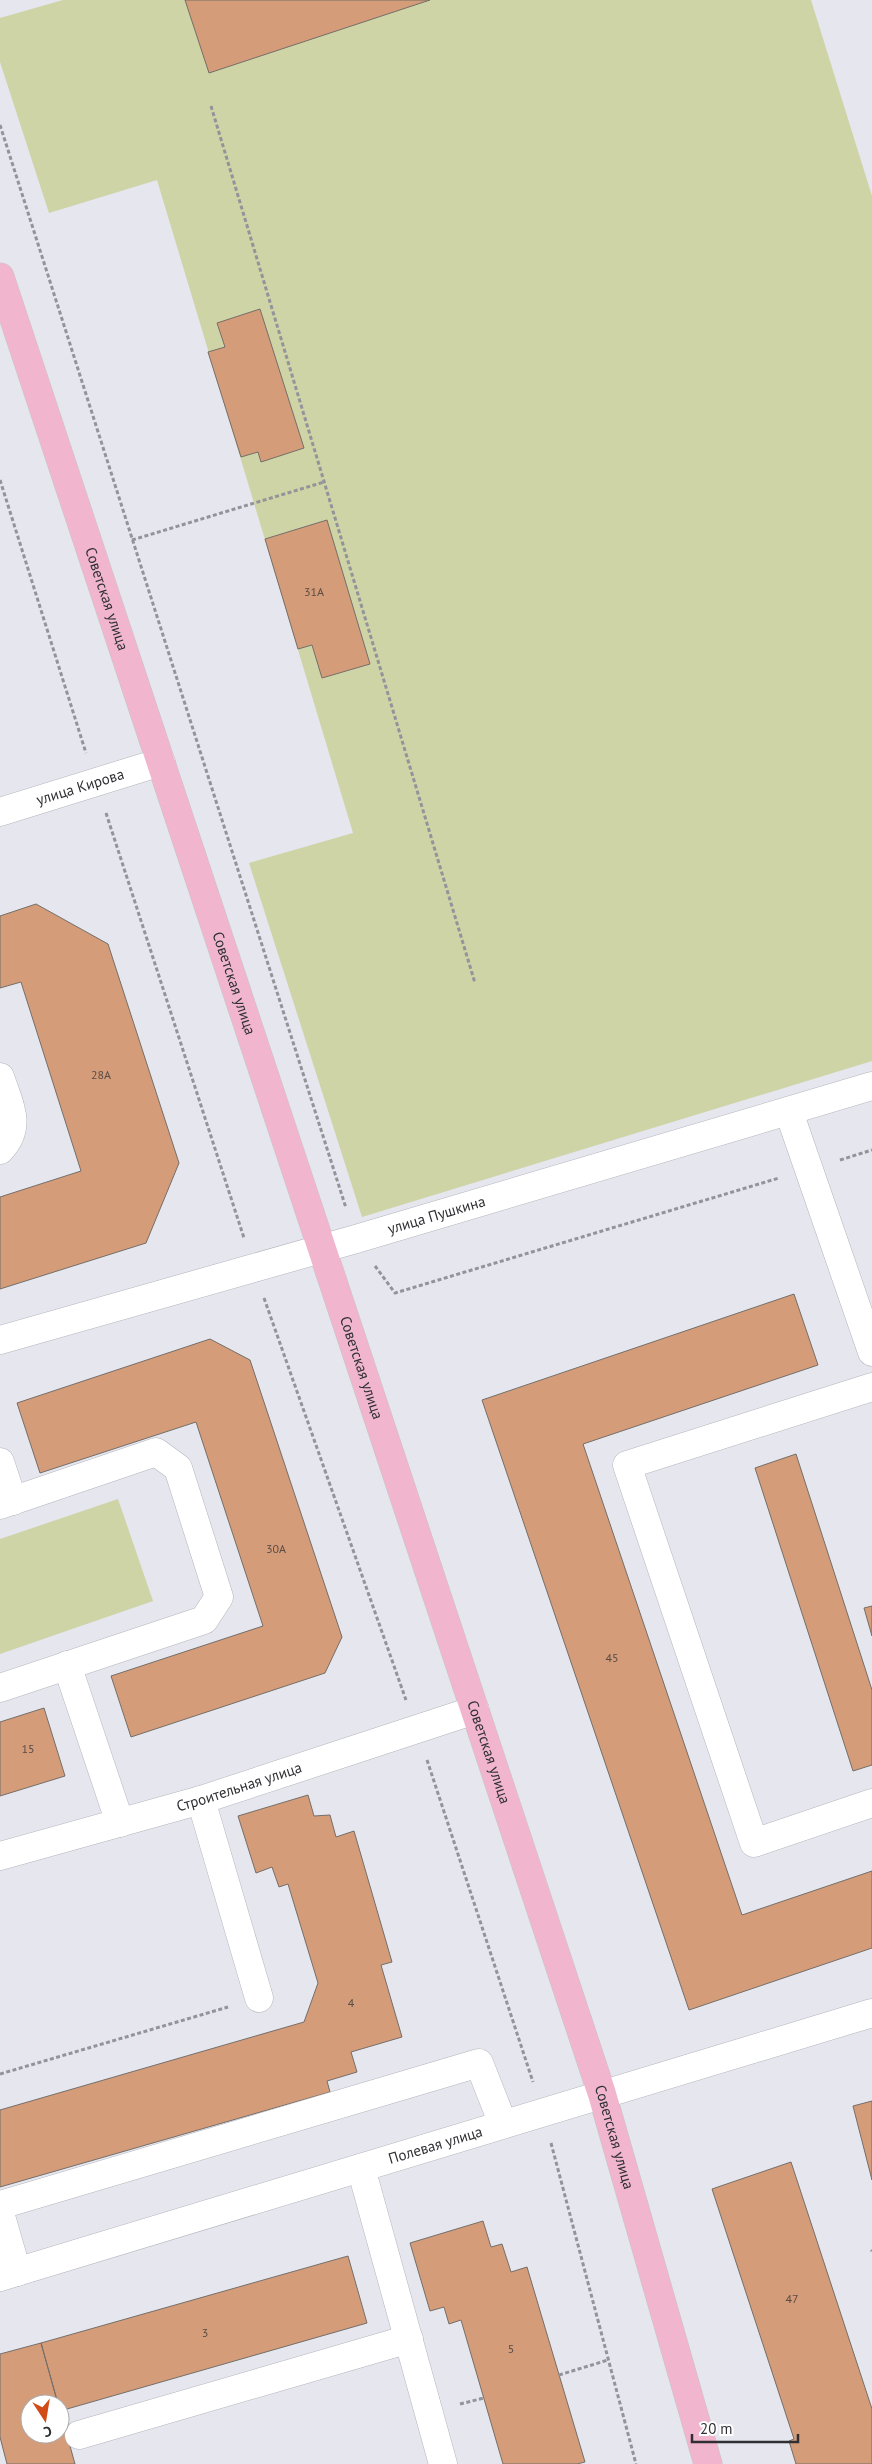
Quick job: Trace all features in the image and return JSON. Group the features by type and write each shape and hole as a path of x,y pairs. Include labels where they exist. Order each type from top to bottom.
{"main road":[{"name":"Советская улица","path":"2,286 602,2094 708,2464"}],"street":[{"name":"улица Кирова","path":"0,812 161,762"},
{"path":"0,1077 13,1116 10,1139 0,1150"},
{"name":"улица Пушкина","path":"0,1340 356,1239 872,1086"},
{"path":"788,1112 872,1352"},
{"path":"872,1387 627,1465 754,1843 872,1803"},
{"path":"0,1462 6,1503 156,1452 178,1468 219,1597 204,1620 0,1688"},
{"path":"67,1665 120,1823"},
{"name":"Строительная улица","path":"0,1856 201,1800 475,1710"},
{"path":"201,1800 259,1998"},
{"name":"Полевая улица","path":"9,2275 872,2013"},
{"path":"0,2205 479,2063 503,2124"},
{"path":"361,2168 443,2464"},
{"path":"0,2213 9,2275"},
{"path":"78,2435 409,2339"}],"path":[{"path":"211,106 475,983"},
{"path":"0,125 356,1239 395,1293 872,1150"},
{"path":"0,480 253,1268 417,1729 543,2112 636,2464"},
{"path":"132,540 324,482"},
{"path":"0,2074 259,1998"},
{"path":"559,2375 608,2360"}],"green space":[{"path":"63,0 811,0 872,196 872,1061 362,1217 249,863 353,833 157,180 49,213 0,62 0,18"},
{"path":"118,1499 153,1601 0,1654 0,1539"}],"building":[{"path":"185,0 430,0 209,73"},
{"path":"260,309 304,448 261,462 258,452 241,457 208,352 225,347 217,323"},
{"path":"327,520 370,664 322,678 312,645 298,649 265,539"},
{"path":"36,904 108,944 179,1163 146,1243 0,1289 0,1197 81,1171 21,982 0,988 0,916"},
{"path":"794,1294 818,1365 583,1444 742,1915 872,1871 872,1948 689,2010 482,1400"},
{"path":"210,1339 250,1360 342,1637 325,1673 131,1737 111,1676 263,1626 196,1422 40,1473 17,1403"},
{"path":"796,1454 872,1690 872,1765 853,1771 755,1468"},
{"path":"872,1606 872,1636 864,1608"},
{"path":"44,1708 65,1776 0,1796 0,1722"},
{"path":"308,1795 314,1816 330,1815 336,1837 354,1831 392,1962 381,1965 402,2037 351,2052 357,2072 327,2081 330,2092 0,2187 0,2110 304,2022 318,1983 288,1884 279,1887 272,1867 256,1873 238,1816"},
{"path":"872,2101 872,2180 853,2106"},
{"path":"791,2162 872,2409 872,2464 796,2464 789,2441 794,2439 712,2189"},
{"path":"483,2221 491,2247 502,2244 511,2272 527,2267 585,2462 577,2464 503,2464 461,2320 449,2324 444,2307 430,2311 410,2243"},
{"path":"348,2256 367,2323 70,2408 70,2394 55,2394 41,2343"},
{"path":"41,2343 55,2394 20,2394 20,2444 69,2444 75,2464 7,2464 0,2437 0,2354"}]}
